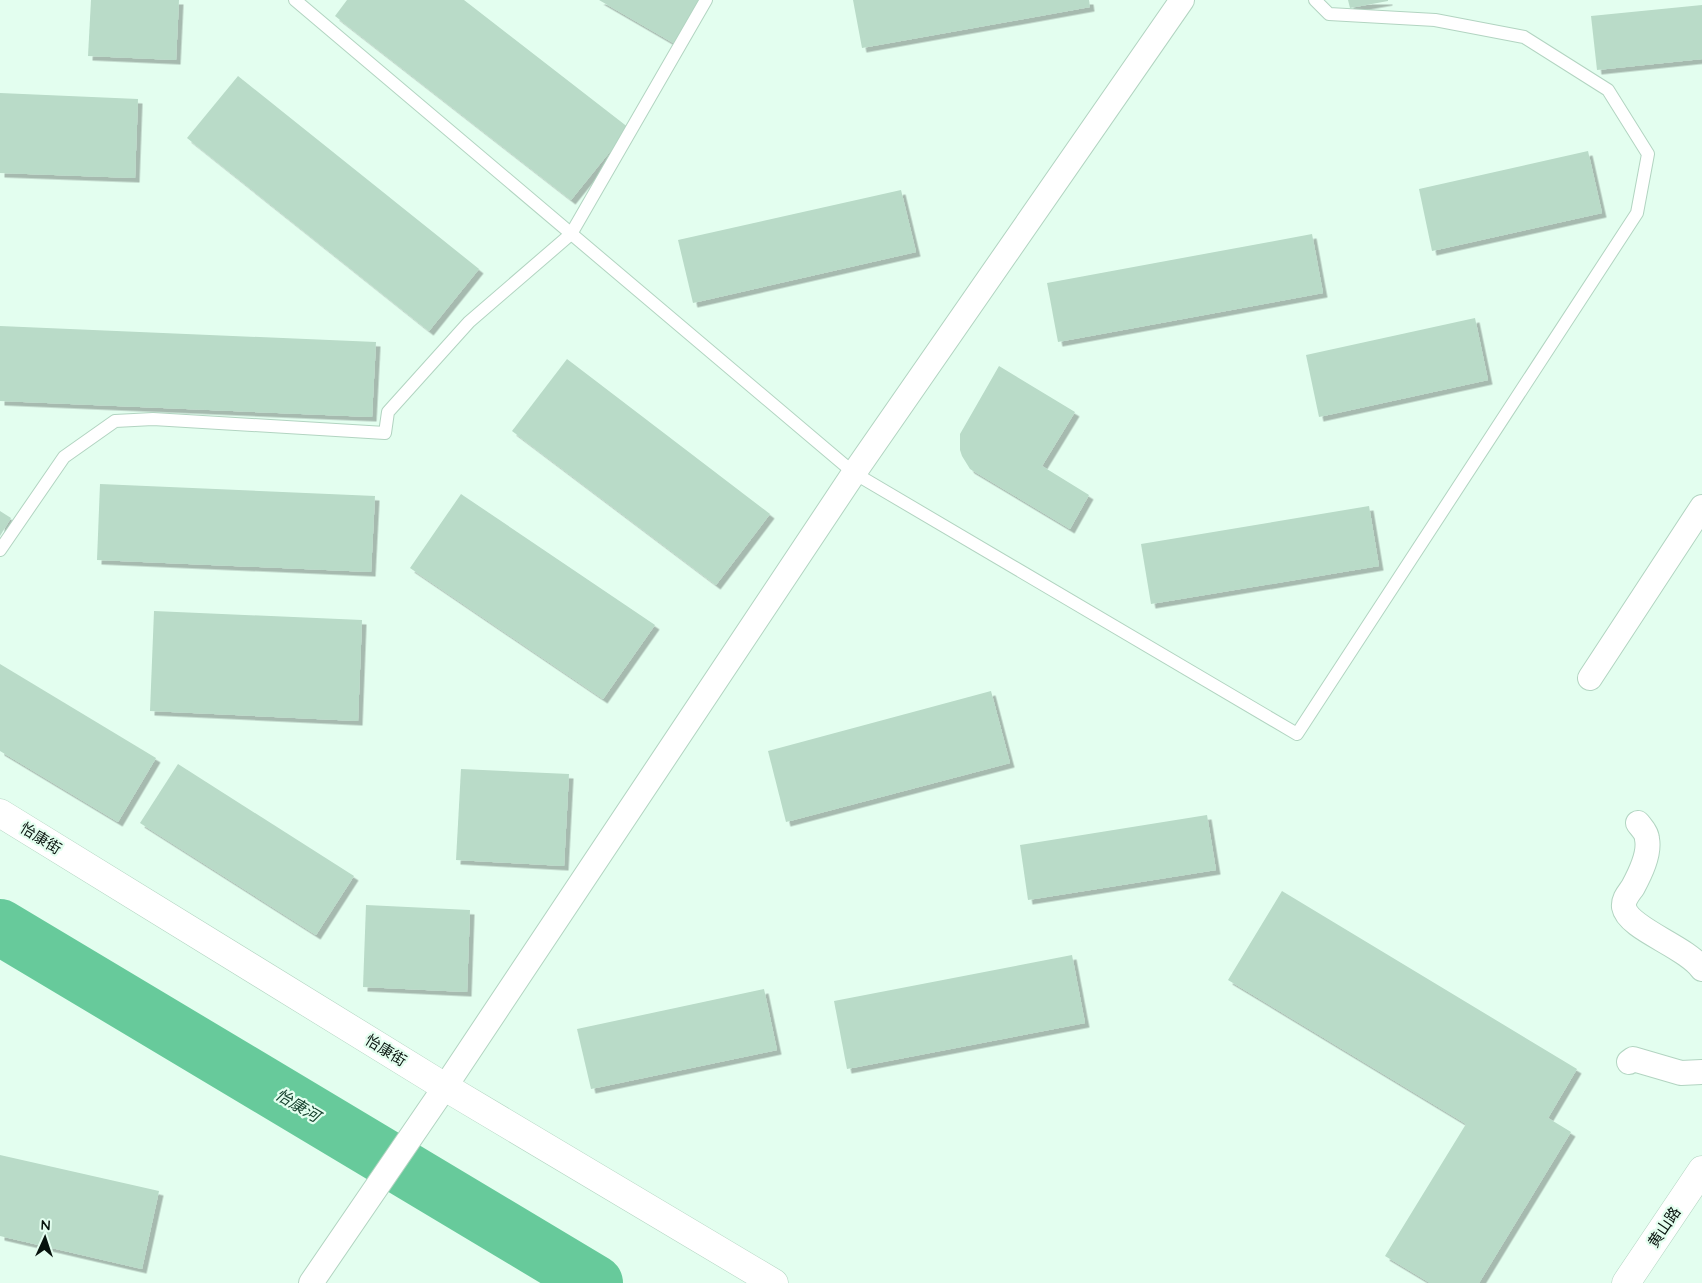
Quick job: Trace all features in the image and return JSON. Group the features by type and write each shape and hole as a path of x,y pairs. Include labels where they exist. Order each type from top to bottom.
{"street":[{"path":"311,1283 445,1087 854,473 1182,0"},
{"path":"1590,678 1702,507"},
{"name":"怡康街","path":"0,813 445,1087 774,1283"},
{"path":"1638,823 1648,837 1647,848 1640,872 1625,899 1624,908 1630,919 1686,953 1698,962 1702,968"},
{"path":"1629,1062 1633,1059 1681,1073 1702,1072"},
{"name":"黄山路","path":"1626,1283 1702,1170"}],"lane":[{"path":"295,0 854,473 1297,734 1637,213 1648,154 1608,90 1524,37 1435,20 1329,14 1315,0"},
{"path":"0,550 64,457 115,422 153,419 385,432 388,412 469,322 571,234 706,0"}],"building":[{"path":"91,0 179,0 176,60 88,56"},
{"path":"347,0 464,0 629,128 571,200 335,16"},
{"path":"599,0 701,0 675,44"},
{"path":"853,0 1089,0 1090,7 862,48"},
{"path":"1348,0 1388,0 1388,1 1350,8"},
{"path":"1702,5 1702,59 1597,70 1591,16"},
{"path":"238,76 479,269 429,331 187,138"},
{"path":"0,93 138,99 135,178 0,173"},
{"path":"1588,151 1602,213 1432,251 1419,189"},
{"path":"901,190 916,252 693,303 678,240"},
{"path":"1312,234 1323,293 1058,342 1047,283"},
{"path":"1475,318 1488,380 1319,417 1306,355"},
{"path":"0,326 376,342 372,417 0,401"},
{"path":"567,359 770,514 716,585 512,431"},
{"path":"999,366 1075,412 1042,466 1089,495 1070,529 970,469 962,456 960,434"},
{"path":"100,484 375,496 371,572 97,560"},
{"path":"461,494 655,625 603,699 410,568"},
{"path":"1369,506 1379,566 1151,604 1141,544"},
{"path":"0,511 11,518 0,536"},
{"path":"154,611 362,620 358,721 150,711"},
{"path":"0,664 156,758 118,822 0,751"},
{"path":"991,691 1010,763 786,822 768,751"},
{"path":"178,764 354,876 316,935 140,823"},
{"path":"461,769 569,774 564,866 456,860"},
{"path":"1207,815 1216,870 1028,900 1020,845"},
{"path":"1282,891 1577,1069 1548,1118 1571,1132 1479,1283 1430,1283 1385,1256 1466,1124 1228,980"},
{"path":"366,905 470,910 467,992 363,987"},
{"path":"1072,955 1085,1023 847,1069 834,1001"},
{"path":"764,989 777,1050 591,1089 577,1029"},
{"path":"0,1155 159,1191 142,1269 0,1236"}],"waterway":[{"name":"怡康河","path":"0,927 595,1283"}]}
